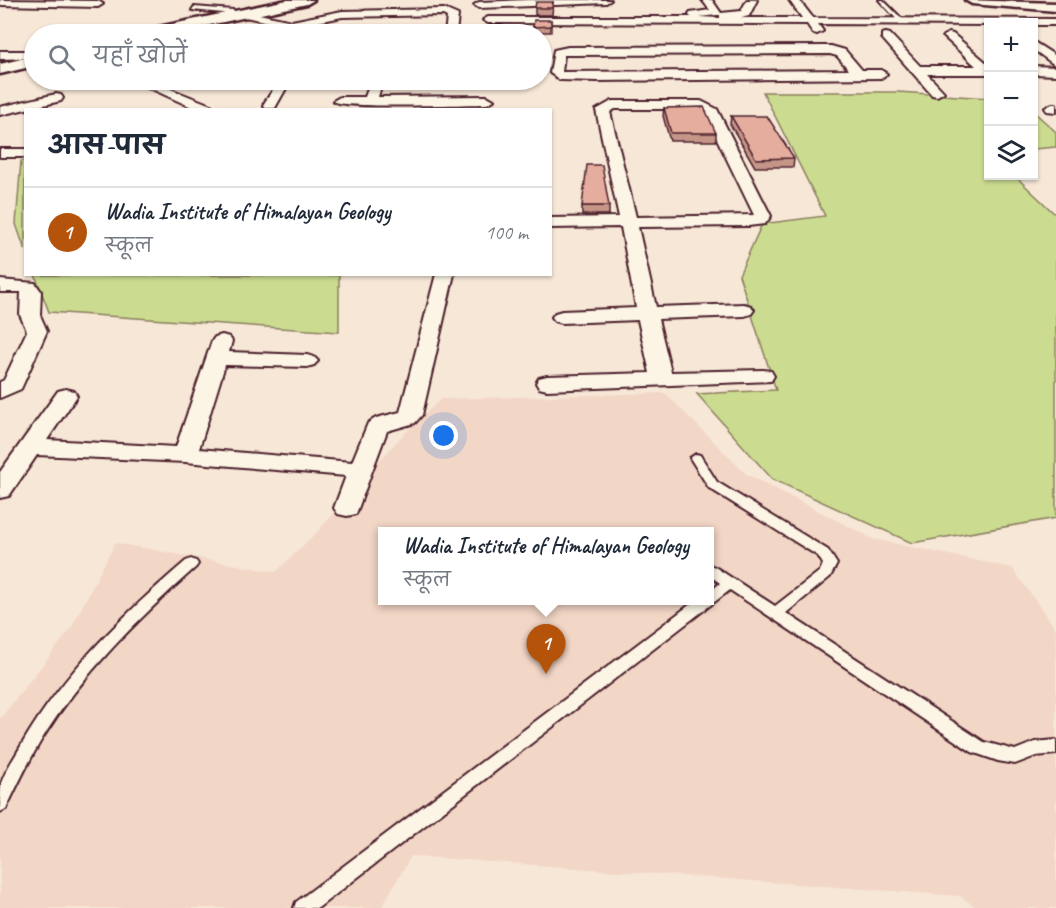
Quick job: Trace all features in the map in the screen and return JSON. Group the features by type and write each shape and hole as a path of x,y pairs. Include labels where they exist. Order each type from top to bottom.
{"main road":[{"path":"195,24 286,0"},
{"path":"239,13 307,0"},
{"path":"972,0 1056,7"},
{"path":"2,66 24,63"}],"street":[{"path":"489,24 478,2 606,0"},
{"path":"700,15 717,12 707,0"},
{"path":"584,1 588,9 592,10 738,16 747,12 747,6 752,0"},
{"path":"794,0 818,36"},
{"path":"3,4 98,4"},
{"path":"239,13 291,24 342,14 402,19 452,14 452,24"},
{"path":"488,20 1056,22"},
{"path":"710,35 726,75"},
{"path":"907,36 881,36 937,92"},
{"path":"969,36 944,36 984,67"},
{"path":"1038,42 1056,62"},
{"path":"858,74 841,53 835,50 560,52 556,54 556,73 564,76 881,74"},
{"path":"2,66 24,59"},
{"path":"917,70 984,70"},
{"path":"1038,70 1056,70"},
{"path":"162,90 206,108"},
{"path":"270,105 279,90"},
{"path":"370,101 374,90"},
{"path":"0,111 56,99"},
{"path":"340,101 487,100"},
{"path":"552,224 628,222 748,221 759,220 763,216 710,108 701,105 612,105 604,108 628,222 646,315 662,380"},
{"path":"0,153 24,153"},
{"path":"347,508 378,424 403,420 411,415 445,276"},
{"path":"0,286 28,287 31,291 30,315 37,331 13,384 0,391"},
{"path":"562,317 744,310"},
{"path":"185,455 220,349 307,361"},
{"path":"547,383 763,376"},
{"path":"0,490 66,396"},
{"path":"32,447 185,455 361,470"}],"lane":[{"path":"881,2 902,22"},
{"path":"194,9 239,13"},
{"path":"696,458 713,485 810,544 823,553 830,564 825,574 775,614"},
{"path":"0,804 27,750 61,699 143,604 190,564"},
{"path":"714,573 978,747 1015,757 1035,749 1056,747"},
{"path":"714,596 730,584"},
{"path":"303,908 701,605"}],"shaded area":[{"path":"665,393 746,474 873,539 1012,568 1056,629 1056,908 977,908 960,896 411,856 381,908 0,908 0,719 70,630 115,543 276,572 319,530 400,438 441,399"}],"green space":[{"path":"763,92 898,92 984,98 984,180 1019,180 1056,215 1056,518 912,543 772,479 697,394 776,390 739,275 762,224 825,216"},
{"path":"1038,116 1056,132 1056,147 1038,149"},
{"path":"21,161 24,161 24,247 16,224"},
{"path":"35,276 339,276 339,332 49,312"}],"building":[{"path":"536,2 553,2 552,8 535,8"},
{"path":"534,20 551,20 551,24 533,24"},
{"path":"704,107 716,133 671,133 664,108"},
{"path":"731,116 767,116 794,158 756,159"},
{"path":"587,165 602,165 609,206 582,206"}],"place":[{"name":"Wadia Institute of Himalayan Geology","path":"546,674"}]}
